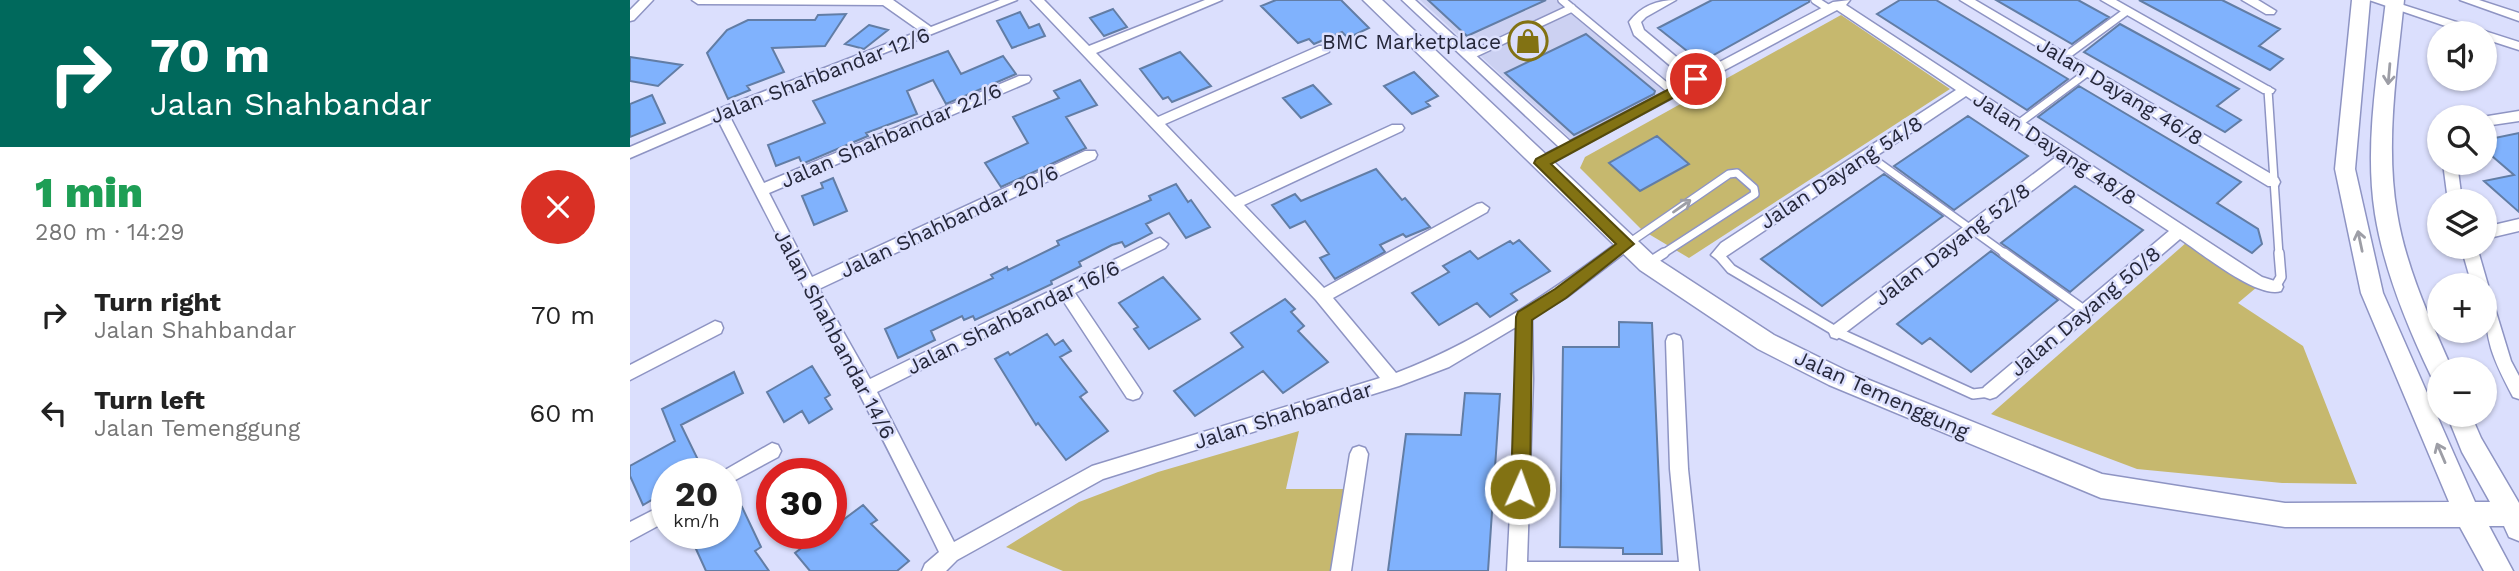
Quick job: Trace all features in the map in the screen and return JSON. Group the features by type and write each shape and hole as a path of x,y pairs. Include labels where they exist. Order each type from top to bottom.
{"main road":[{"name":"Jalan Temenggung","path":"1372,0 1648,264 1766,342 1838,378 2101,486 2285,515 2468,516 2515,521"},
{"path":"2361,0 2345,169 2372,293 2468,516 2499,571"},
{"path":"2388,2 2381,162 2386,214 2409,296 2435,357"},
{"path":"2464,427 2515,521"}],"street":[{"path":"630,17 646,0"},
{"path":"698,0 886,1 930,32"},
{"name":"Jalan Shahbandar 12/6","path":"630,153 721,113 1011,0"},
{"path":"1037,0 1322,296 1393,381"},
{"path":"1086,52 1216,0"},
{"path":"1408,0 1569,148"},
{"path":"1670,0 1642,14 1635,22 1638,32 1696,79"},
{"name":"Jalan Dayang 46/8","path":"1966,0 2273,182"},
{"path":"2108,0 2268,90"},
{"path":"2248,0 2270,11"},
{"path":"2466,0 2519,17"},
{"path":"2388,2 2444,21"},
{"path":"1541,163 1838,5"},
{"name":"Jalan Dayang 48/8","path":"1838,5 2257,282 2275,287"},
{"path":"2497,39 2519,46"},
{"path":"1156,123 1324,49"},
{"path":"1444,68 1469,56"},
{"name":"Jalan Shahbandar 22/6","path":"759,191 1024,79"},
{"name":"Jalan Dayang 54/8","path":"1719,255 1726,247 1966,90"},
{"name":"Jalan Shahbandar 14/6","path":"721,113 759,191 866,389 950,554"},
{"path":"2497,119 2519,116"},
{"path":"1235,204 1397,128"},
{"name":"Jalan Shahbandar 20/6","path":"809,286 1090,155"},
{"name":"Jalan Dayang 52/8","path":"1837,331 2067,156"},
{"path":"1322,296 1482,208"},
{"path":"2497,230 2519,225"},
{"name":"Jalan Dayang 50/8","path":"1990,392 2180,230"},
{"name":"Jalan Shahbandar 16/6","path":"866,389 1160,244"},
{"name":"Jalan Shahbandar","path":"932,571 950,554 1098,472 1393,381 1443,362 1524,317 1626,244"},
{"path":"1066,292 1133,393"},
{"path":"1524,317 1517,571 1689,571 1679,469 1674,341"},
{"path":"630,373 715,328"},
{"path":"2497,330 2513,368 2519,392"},
{"path":"742,468 772,451"},
{"path":"1341,571 1359,454"},
{"path":"630,532 651,520"}],"lane":[{"path":"1562,0 1673,92"},
{"path":"1815,0 1838,5"},
{"path":"1469,56 1572,8"},
{"path":"2063,58 2127,11"},
{"path":"2018,124 2088,72"},
{"path":"2268,90 2281,277 2275,287"},
{"path":"1868,155 2085,311"},
{"path":"1626,244 1729,174 1737,173 1754,188 1755,194 1648,264"},
{"path":"1719,255 1731,269 1837,331 1973,394 1990,392"}],"shaded area":[{"path":"1420,0 1557,0 1666,91 1573,141"},
{"path":"1841,15 1950,89 1689,258 1642,230 1580,168 1585,157"},
{"path":"2187,242 2257,287 2238,303 2303,346 2357,484 2282,483 2137,469 1991,414"},
{"path":"1299,431 1286,489 1349,489 1337,571 1063,571 1006,547 1079,502 1158,472"}],"building":[{"path":"1276,0 1341,0 1369,28 1348,38 1342,32 1314,44 1309,39 1298,43 1261,6"},
{"path":"1428,0 1546,0 1467,36"},
{"path":"1712,0 1809,2 1701,62 1658,28"},
{"path":"1900,0 1936,0 2068,79 2027,110 1877,14"},
{"path":"1996,0 2078,0 2109,17 2072,44"},
{"path":"2139,0 2222,0 2280,29 2259,46 2283,59 2270,70"},
{"path":"1113,9 1127,27 1104,36 1090,18"},
{"path":"1020,12 1029,28 1039,24 1045,36 1012,48 997,21"},
{"path":"846,14 825,46 772,48 784,72 747,86 750,90 728,99 707,53 727,30 748,20 815,20 818,15"},
{"path":"2120,24 2239,89 2217,106 2241,120 2225,132 2084,52"},
{"path":"869,25 888,30 864,49 845,44"},
{"path":"1586,34 1655,91 1654,94 1574,135 1505,73"},
{"path":"948,51 961,74 1003,56 1016,74 946,104 933,80 907,91 917,114 866,133 868,136 802,164 799,157 776,166 768,145 825,123 813,101"},
{"path":"1180,52 1211,86 1172,102 1168,97 1163,99 1140,69"},
{"path":"630,57 682,65 658,86 630,81"},
{"path":"1414,72 1438,96 1426,102 1430,106 1412,114 1384,86"},
{"path":"1080,80 1097,105 1066,117 1086,148 1001,187 985,163 1028,143 1013,117 1059,98 1054,91"},
{"path":"1313,85 1331,104 1301,118 1283,98"},
{"path":"2079,86 2241,182 2217,203 2258,229 2262,244 2252,253 2038,117"},
{"path":"652,95 665,123 630,137 630,104"},
{"path":"1968,116 2028,156 1954,210 1894,166"},
{"path":"2519,133 2519,212 2497,193 2497,189 2484,181 2514,175 2497,160 2497,138"},
{"path":"1657,136 1689,164 1640,191 1609,163"},
{"path":"1376,169 1430,227 1406,237 1403,234 1380,245 1385,252 1335,279 1320,258 1329,254 1305,221 1290,228 1272,205 1295,194 1301,201"},
{"path":"1884,174 1943,216 1822,306 1761,259"},
{"path":"833,178 847,211 814,225 802,196 823,188 821,183"},
{"path":"1176,184 1210,227 1186,238 1169,213 1146,224 1152,233 1125,247 1122,242 1112,245 1079,262 1081,266 1051,281 1052,284 975,320 973,316 964,320 962,316 931,331 935,340 898,358 885,329 993,278 991,275 1007,267 1008,270 1059,245 1057,241 1151,200 1149,196"},
{"path":"2075,186 2143,230 2070,292 2001,243"},
{"path":"1519,240 1550,271 1511,294 1517,300 1490,317 1477,303 1439,325 1412,293 1449,272 1443,266 1470,251 1478,259 1510,241 1513,244"},
{"path":"1991,251 2058,300 1971,372 1930,338 1922,344 1897,324"},
{"path":"1163,277 1200,319 1149,349 1134,329 1138,327 1119,303"},
{"path":"1285,299 1295,309 1291,312 1304,326 1298,331 1328,362 1283,393 1263,371 1195,416 1174,391 1243,347 1231,333"},
{"path":"1619,322 1652,323 1662,554 1623,554 1623,548 1560,547 1563,347 1619,347"},
{"path":"1047,334 1055,345 1063,340 1071,351 1060,357 1087,392 1080,397 1108,431 1066,460 1038,423 1036,425 995,359 1008,352 1010,355"},
{"path":"812,366 830,395 825,398 832,409 809,423 802,411 784,422 767,392"},
{"path":"734,372 743,393 681,425 697,458 651,458 651,500 643,505 630,476 630,466 675,441 662,409"},
{"path":"1465,393 1500,394 1488,571 1388,571 1406,434 1461,435"},
{"path":"863,505 877,520 871,524 909,561 897,571 810,571 795,553 800,549 847,549 847,517"},
{"path":"742,507 756,536 758,549 755,551 769,571 706,571 696,549 742,549"}],"place":[{"name":"BMC Marketplace","path":"1528,41"}],"route":[{"path":"1520,489 1524,317 1626,244 1541,163 1696,79"}]}
